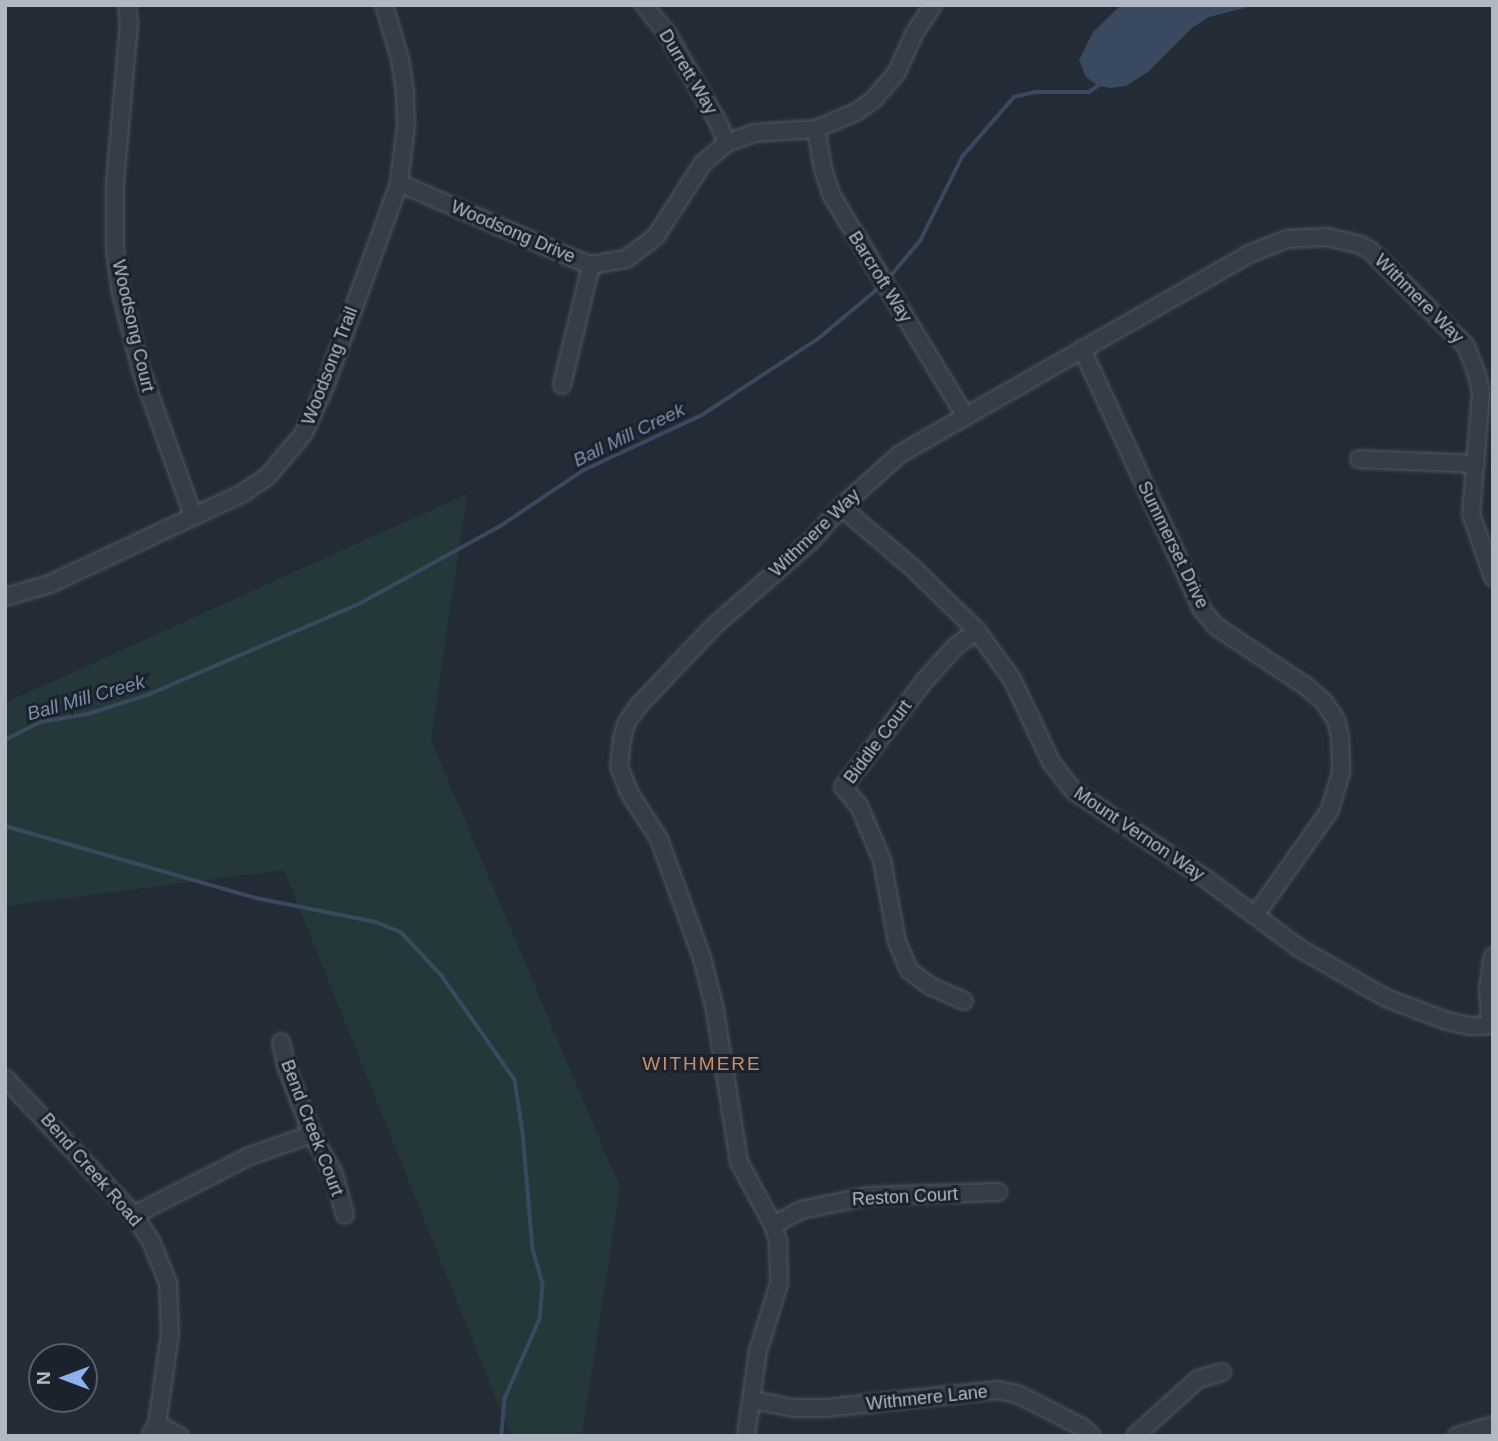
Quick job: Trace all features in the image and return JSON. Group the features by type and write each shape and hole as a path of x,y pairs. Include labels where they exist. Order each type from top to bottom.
{"street":[{"name":"Woodsong Court","path":"127,5 130,23 115,183 115,250 121,293 141,370 193,515"},
{"name":"Woodsong Trail","path":"5,597 50,584 243,493 268,476 304,433 326,384 399,183 406,126 405,93 395,38 384,5"},
{"name":"Durrett Way","path":"645,5 668,36 718,122 727,143"},
{"name":"Woodsong Drive","path":"399,183 591,265 626,259 656,236 703,163 727,143 754,134 816,129 856,113 886,87 896,74 915,32 933,5"},
{"name":"Barcroft Way","path":"816,129 822,169 832,196 966,417"},
{"name":"Withmere Way","path":"746,1436 758,1350 779,1284 780,1263 773,1225 739,1162 715,1010 702,958 659,839 622,780 619,754 627,722 639,705 713,627 813,539 841,507 901,454 1270,243 1287,239 1343,239 1370,250 1385,261 1466,346 1480,393 1471,514 1493,577"},
{"path":"562,385 591,265"},
{"name":"Summerset Drive","path":"1082,349 1202,610 1217,627 1307,687 1324,702 1336,720 1340,737 1341,773 1331,810 1256,914"},
{"path":"1359,459 1476,464"},
{"name":"Mount Vernon Way","path":"841,507 913,568 977,631 1012,679 1064,782 1256,914 1299,948 1386,999 1447,1021 1492,1025"},
{"name":"Biddle Court","path":"964,1001 930,986 909,970 897,942 882,860 859,806 843,787 926,679 956,646 977,631"},
{"path":"1492,1025 1488,990 1493,956"},
{"name":"Bend Creek Court","path":"281,1042 286,1066 312,1134 334,1174 345,1215"},
{"name":"Bend Creek Road","path":"5,1078 134,1215 151,1241 168,1283 170,1333 153,1430"},
{"path":"134,1215 250,1156 312,1134"},
{"name":"Reston Court","path":"773,1225 801,1210 868,1196 999,1192"},
{"path":"1135,1436 1198,1379 1222,1372"},
{"name":"Withmere Lane","path":"752,1400 793,1408 826,1408 997,1390 1017,1394 1082,1427 1092,1436"},
{"path":"1457,1436 1493,1425"},
{"path":"153,1430 180,1436"}],"shaded area":[{"path":"467,494 431,740 620,1188 582,1436 511,1436 284,870 5,906 5,703"}],"water":[{"path":"1121,5 1256,5 1209,17 1192,28 1148,72 1126,86 1098,86 1086,77 1079,60 1093,32"}],"waterway":[{"name":"Ball Mill Creek","path":"888,279 920,241 962,157 1014,97 1035,92 1089,92 1098,86"},
{"name":"Ball Mill Creek","path":"5,740 40,722 88,714 150,694 359,604 502,525 584,470 702,415 819,338 880,287"},
{"path":"5,826 256,898 376,922 401,932 442,976 515,1080 523,1133 533,1249 543,1285 540,1319 505,1399 502,1436"}],"district":[{"name":"WITHMERE","path":"702,1064"}]}
